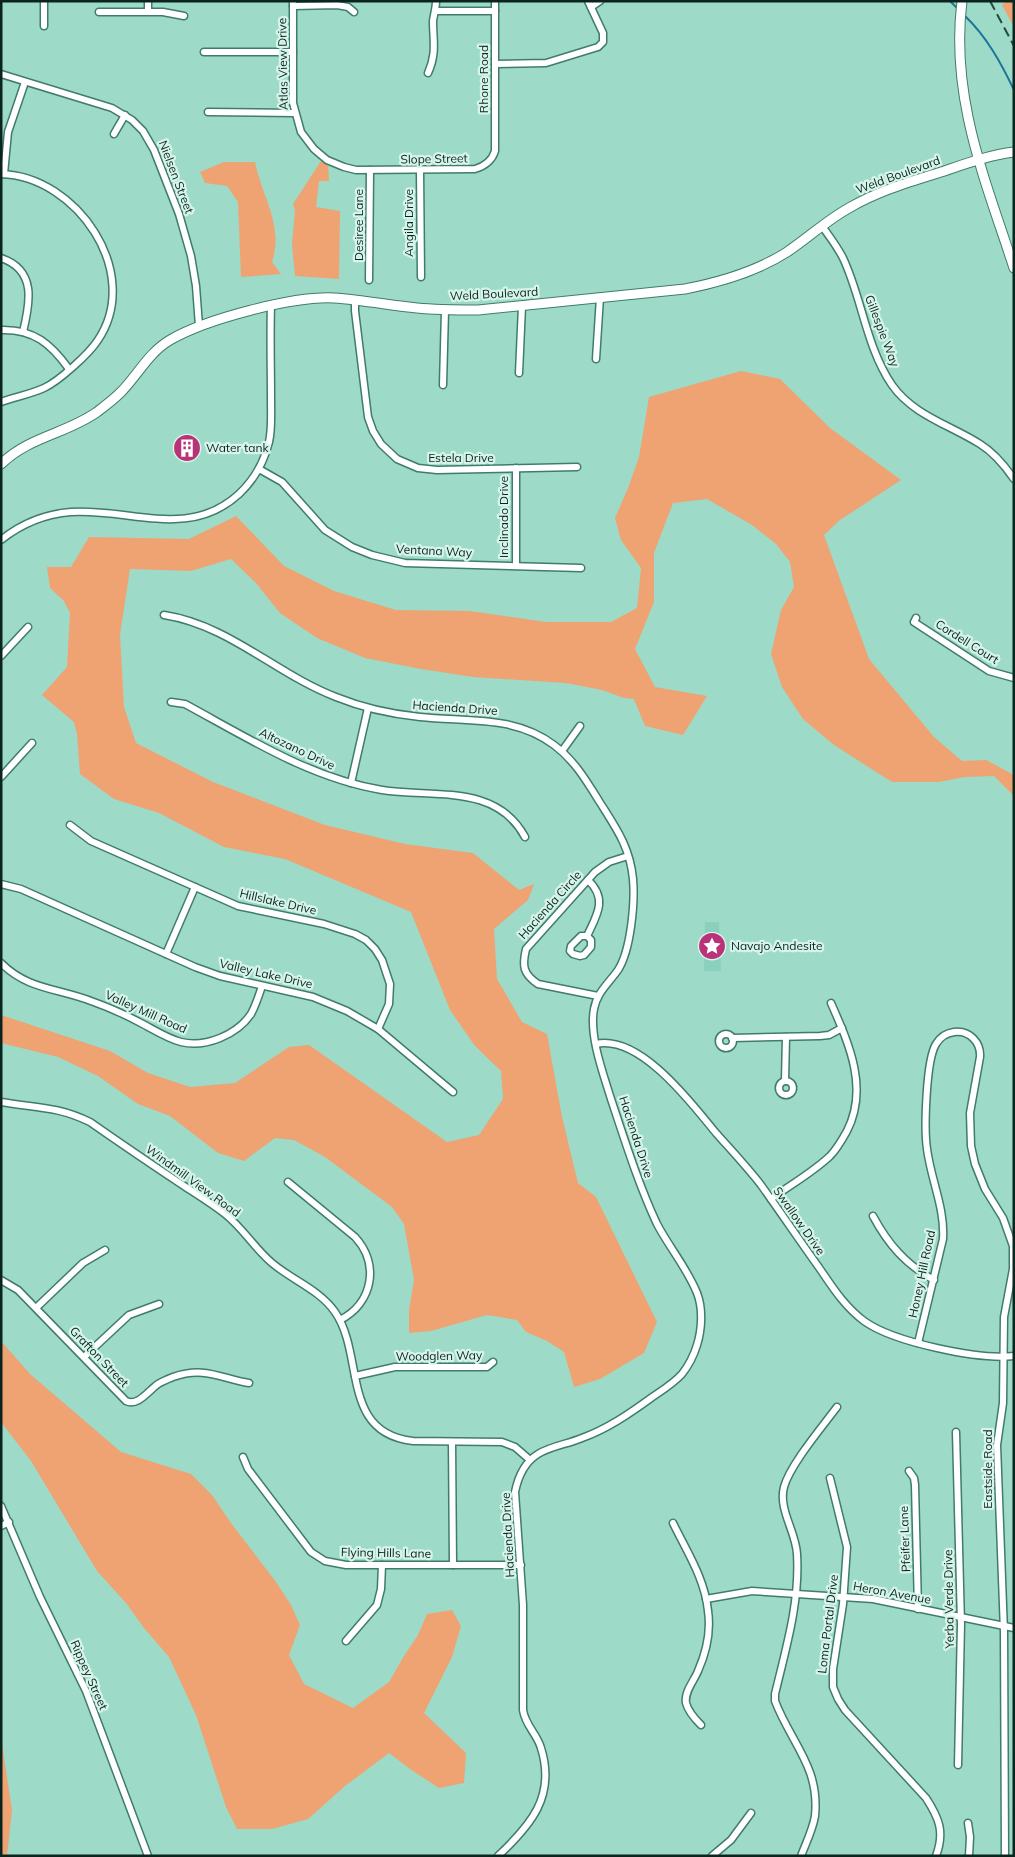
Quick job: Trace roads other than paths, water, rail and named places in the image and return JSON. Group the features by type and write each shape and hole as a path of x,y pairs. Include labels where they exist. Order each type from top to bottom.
{"main road":[{"path":"962,1 959,24 960,69 963,95 978,160 1014,268"},
{"name":"Weld Boulevard","path":"2,461 35,440 66,429 97,412 121,392 148,357 158,348 199,326 271,305 312,298 333,298 445,310 478,310 685,289 736,276 764,265 784,254 848,208 872,195 991,155 1014,152"}],"street":[{"path":"44,1 44,26"},
{"path":"148,1 148,11"},
{"path":"428,73 434,59 433,18 436,11 436,1"},
{"name":"Rhone Road","path":"493,157 495,151 495,1"},
{"path":"495,64 546,63 598,47 603,42 603,33 589,4 600,1"},
{"path":"294,3 348,6 354,12"},
{"name":"Atlas View Drive","path":"294,3 293,103 301,132 314,149 327,160 344,167 370,170"},
{"path":"99,12 148,11 184,16"},
{"path":"436,11 495,12"},
{"path":"204,52 294,52"},
{"name":"Nielsen Street","path":"1,74 112,108 125,115 143,131 151,143 179,214 194,267 199,326"},
{"path":"1,402 45,388 69,369 92,348 101,335 112,305 110,271 98,237 88,222 67,201 51,190 33,181 3,174 8,132 24,82"},
{"path":"208,112 295,112"},
{"path":"114,134 125,115"},
{"name":"Slope Street","path":"370,170 475,169 485,166 493,157"},
{"name":"Desiree Lane","path":"370,170 370,280"},
{"name":"Angila Drive","path":"420,170 421,277"},
{"name":"Gillespie Way","path":"822,226 843,258 878,358 893,386 922,413 983,446 1014,479"},
{"path":"1,258 17,267 24,276 28,286 29,296 23,332"},
{"path":"596,359 600,297"},
{"name":"Estela Drive","path":"355,300 368,417 376,438 386,450 404,463 425,470 577,468"},
{"path":"1,540 33,521 62,513 91,513 170,520 197,517 222,507 236,496 259,469 266,455 271,430 271,305"},
{"path":"519,373 522,306"},
{"path":"443,385 445,310"},
{"path":"1,330 23,332 49,345 56,351 69,369"},
{"name":"Inclinado Drive","path":"516,468 516,565"},
{"name":"Ventana Way","path":"259,469 282,482 325,530 342,542 367,553 405,563 580,568"},
{"name":"Hacienda Drive","path":"164,615 181,618 226,635 299,681 340,699 368,708 423,717 493,721 512,724 538,735 562,751 579,770 615,824 628,856 633,876 634,904 631,925 623,962 598,996 594,1012 596,1044 602,1070 642,1192 660,1228 697,1292 701,1317 700,1334 696,1349 689,1363 674,1382 617,1422 583,1438 541,1452 530,1460 520,1475 515,1492 523,1605 523,1710 527,1722 541,1748 545,1780 540,1803 527,1828 498,1856"},
{"name":"Cordell Court","path":"916,618 914,622 989,671 1014,678"},
{"path":"1,656 28,627"},
{"name":"Altozano Drive","path":"171,702 184,704 298,764 351,783 395,792 457,796 484,800 509,815 525,837"},
{"path":"351,783 368,708"},
{"path":"562,751 580,726"},
{"path":"1,777 32,743"},
{"name":"Hillslake Drive","path":"70,826 91,841 238,906 324,924 355,934 366,940 376,949 390,984 389,1004 378,1029"},
{"name":"Hacienda Circle","path":"598,996 538,984 525,970 522,962 526,949 604,864 628,856"},
{"path":"587,936 598,914 600,903 597,890 588,880"},
{"name":"Valley Lake Drive","path":"1,884 21,888 166,954 220,976 301,994 325,1001 358,1016 378,1029 453,1092"},
{"path":"166,954 194,887"},
{"name":"Valley Mill Road","path":"1,964 16,976 31,984 88,1000 119,1012 165,1035 188,1043 210,1041 223,1037 235,1030 250,1015 262,986"},
{"path":"771,1199 831,1155 848,1128 854,1112 857,1085 855,1067 842,1028 831,1003"},
{"path":"732,1038 829,1034 842,1028"},
{"name":"Honey Hill Road","path":"918,1343 943,1239 944,1224 932,1174 926,1138 926,1106 933,1049 937,1041 944,1035 952,1032 961,1032 977,1041 980,1053 979,1064"},
{"path":"785,1081 786,1037"},
{"name":"Swallow Drive","path":"596,1044 602,1042 627,1049 654,1065 679,1089 760,1184 845,1304 865,1321 881,1330 918,1343 964,1354 1014,1356"},
{"name":"Eastside Road","path":"979,1064 970,1113 971,1146 984,1189 1003,1218 1013,1246 1013,1269 1004,1317 1003,1403 997,1445 1004,1627 1005,1856"},
{"name":"Windmill View Road","path":"1,1102 54,1108 90,1122 226,1214 270,1262 320,1296 332,1308 345,1331 364,1409 371,1420 381,1429 393,1436 406,1440 506,1442 530,1460"},
{"path":"288,1182 355,1237 363,1247 368,1258 370,1277 366,1295 355,1310 340,1320"},
{"path":"873,1216 886,1239 905,1260 922,1274 934,1280"},
{"path":"36,1308 83,1264 105,1250"},
{"name":"Grafton Street","path":"1,1280 18,1290 130,1403 136,1402 159,1384 172,1377 186,1374 201,1372 216,1374 249,1383"},
{"path":"84,1357 129,1315 159,1304"},
{"name":"Woodglen Way","path":"355,1376 395,1368 487,1367 493,1362"},
{"path":"800,1856 815,1816 815,1789 808,1764 776,1701 795,1610 797,1553 784,1504 784,1488 790,1472 837,1407"},
{"name":"Yerba Verde Drive","path":"956,1432 961,1618 958,1765"},
{"path":"452,1442 454,1565"},
{"name":"Flying Hills Lane","path":"243,1456 248,1469 311,1552 325,1561 334,1564 382,1565 521,1565"},
{"name":"Pfeifer Lane","path":"909,1471 914,1478 915,1485 918,1609"},
{"name":"Loma Portal Drive","path":"830,1478 847,1547 844,1596 832,1669 833,1687 838,1700 845,1710 926,1798 934,1810 940,1827 940,1845 936,1856"},
{"name":"Rippey Street","path":"1,1506 40,1597 86,1691 148,1856"},
{"path":"1,1526 9,1522"},
{"path":"673,1523 704,1586 709,1613 706,1648 698,1672 686,1695 686,1704 701,1725"},
{"path":"346,1641 377,1605 381,1589 382,1565"},
{"name":"Heron Avenue","path":"706,1599 752,1591 844,1596 872,1599 1014,1628"},
{"path":"712,1856 731,1840 751,1813"},
{"path":"968,1823 970,1856"}],"waterway":[{"path":"950,1 958,9"},
{"path":"965,16 993,51 1014,90"}],"railway":[{"path":"990,1 1014,46"}],"place":[{"name":"Water tank","path":"187,448"},
{"name":"Navajo Andesite","path":"712,946"}]}
